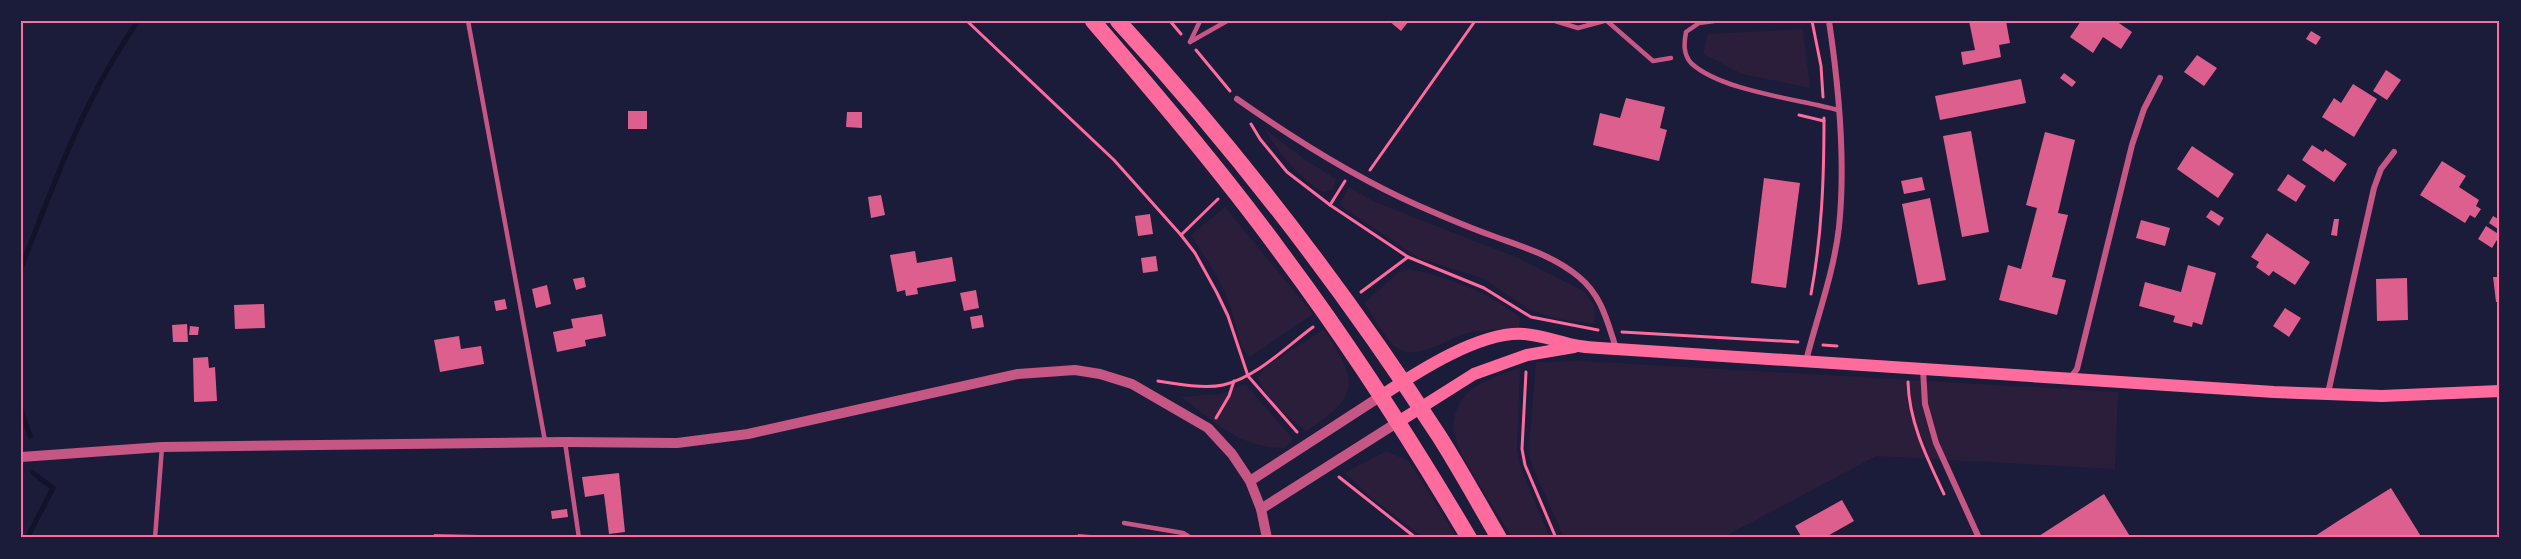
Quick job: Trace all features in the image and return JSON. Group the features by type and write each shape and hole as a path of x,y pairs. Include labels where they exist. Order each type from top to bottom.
{"highway":[{"path":"1093,21 1231,188 1282,254 1381,396 1469,538"},
{"path":"1118,21 1204,119 1300,239 1420,409 1499,538"}],"main road":[{"path":"1381,396 1437,361 1506,334 1526,334 1580,346 1616,349 2328,394 2382,396 2500,391"},
{"path":"1398,422 1474,375 1527,355 1580,346"}],"street":[{"path":"1806,361 1831,268 1839,228 1841,182 1838,110 1829,21"},
{"path":"2071,377 2077,369 2132,146 2144,109 2160,78"},
{"path":"1237,99 1278,128 1351,172 1417,205 1545,256 1578,276 1594,292 1604,309 1616,349"},
{"path":"2328,394 2374,188 2381,169 2394,152"},
{"path":"1923,369 1925,404 1936,443 1979,538"},
{"path":"21,457 162,447 565,442 676,443 748,434 1018,374 1075,370 1100,374 1132,384 1204,426 1232,454 1250,481 1267,538"},
{"path":"1250,481 1381,396"},
{"path":"1260,509 1398,422"}],"lane":[{"path":"468,21 545,443"},
{"path":"1190,42 1200,21"},
{"path":"1190,42 1227,21"},
{"path":"1555,21 1578,28 1606,21 1653,61 1671,58"},
{"path":"1714,21 1699,23 1686,32 1684,47 1690,62 1707,74 1747,90 1838,110"},
{"path":"565,442 579,538"},
{"path":"155,538 162,447"},
{"path":"1124,523 1183,533 1191,538"}],"path":[{"path":"967,21 1114,160 1181,235 1195,253 1228,316 1248,376 1307,443"},
{"path":"1170,21 1237,99 1260,139 1287,172 1330,205 1408,257 1484,288 1531,317 1561,324"},
{"path":"1364,178 1474,21"},
{"path":"1809,302 1817,262 1825,165 1821,66 1812,21"},
{"path":"1330,205 1351,172"},
{"path":"1181,235 1231,188"},
{"path":"1358,293 1408,257"},
{"path":"1526,334 1531,317"},
{"path":"1132,384 1156,381 1181,385 1222,386 1248,376 1317,324"},
{"path":"1798,342 1800,332"},
{"path":"1527,355 1522,449 1525,465 1556,538"},
{"path":"1204,426 1217,417 1229,396 1234,381"},
{"path":"1328,466 1347,484 1416,538"}],"shaded area":[{"path":"1803,29 1810,88 1742,74 1703,54 1708,34"},
{"path":"1264,128 1304,159 1336,179 1333,190 1322,192 1305,179 1282,155"},
{"path":"1349,187 1375,202 1518,258 1583,291 1594,305 1595,324 1558,319 1530,310 1484,279 1419,258 1339,205"},
{"path":"1225,207 1313,314 1250,357 1241,344 1222,286 1191,235"},
{"path":"1410,269 1454,282 1495,300 1520,317 1519,328 1474,332 1420,351 1401,350 1393,345 1381,330 1364,303 1399,272"},
{"path":"1324,329 1343,362 1348,374 1349,386 1338,407 1306,431 1272,401 1258,378 1264,368"},
{"path":"1581,361 2118,392 2115,469 1876,456 1722,538 1564,538 1530,460 1536,362"},
{"path":"1520,368 1517,449 1520,466 1550,538 1512,538 1468,465 1460,449 1453,424 1459,405 1471,390 1499,375"},
{"path":"1245,384 1293,439 1285,448 1255,444 1241,438 1217,424 1181,397 1221,394"},
{"path":"1386,451 1409,461 1457,538 1424,538 1373,499 1345,473"}],"building":[{"path":"1389,21 1409,21 1401,31"},
{"path":"1969,21 2006,21 2010,43 1999,45 2001,57 1963,65 1961,52 1975,50"},
{"path":"2081,21 2116,21 2132,32 2121,49 2103,37 2093,53 2070,37"},
{"path":"2311,31 2321,37 2316,45 2306,39"},
{"path":"2197,55 2217,68 2204,86 2184,72"},
{"path":"2386,70 2401,80 2387,100 2373,91"},
{"path":"2064,73 2076,82 2072,87 2060,78"},
{"path":"2021,79 2026,103 1940,120 1935,96"},
{"path":"2353,84 2377,99 2354,137 2322,117 2334,98 2341,103"},
{"path":"1626,98 1665,107 1660,128 1667,130 1659,161 1593,145 1600,113 1620,118"},
{"path":"628,111 647,111 647,129 628,129"},
{"path":"847,112 862,112 862,128 846,127"},
{"path":"1971,131 1989,232 1962,237 1943,136"},
{"path":"2045,132 2075,140 2058,213 2068,215 2052,277 2066,280 2057,315 1999,300 2008,265 2021,269 2037,208 2026,205"},
{"path":"2312,145 2323,152 2325,149 2347,164 2334,182 2302,160"},
{"path":"2192,146 2234,174 2218,198 2177,169"},
{"path":"2442,161 2466,176 2459,187 2479,200 2476,206 2481,209 2475,218 2470,215 2465,223 2420,195"},
{"path":"2288,174 2306,186 2296,202 2277,190"},
{"path":"1922,177 1925,190 1904,194 1901,181"},
{"path":"1764,178 1800,183 1786,288 1751,283"},
{"path":"881,195 885,215 871,218 868,197"},
{"path":"1930,198 1946,280 1918,285 1902,204"},
{"path":"2211,210 2224,218 2219,226 2206,217"},
{"path":"1150,214 1153,234 1138,236 1135,216"},
{"path":"2493,216 2500,220 2498,229 2489,223"},
{"path":"2334,219 2339,219 2337,236 2331,235"},
{"path":"2141,220 2170,228 2165,246 2136,238"},
{"path":"2486,226 2500,235 2492,248 2478,239"},
{"path":"2267,233 2310,262 2295,285 2273,271 2269,276 2256,267 2259,262 2251,257"},
{"path":"915,251 917,263 952,257 956,281 917,288 918,294 906,296 905,290 897,292 890,255"},
{"path":"1156,256 1158,271 1143,273 1141,258"},
{"path":"2188,265 2216,273 2202,325 2193,322 2192,327 2173,322 2175,316 2139,306 2145,282 2181,292"},
{"path":"584,277 586,287 576,290 573,279"},
{"path":"2493,277 2500,277 2500,302 2496,302"},
{"path":"2407,278 2408,320 2377,321 2376,279"},
{"path":"547,285 551,304 536,308 532,289"},
{"path":"976,290 979,308 964,311 960,293"},
{"path":"505,299 507,309 496,311 494,301"},
{"path":"264,304 265,328 235,329 234,305"},
{"path":"2285,308 2301,318 2289,337 2273,326"},
{"path":"602,314 606,336 585,340 586,346 557,352 553,332 573,328 571,319"},
{"path":"982,315 984,327 972,329 970,317"},
{"path":"187,324 188,342 173,342 172,325"},
{"path":"190,326 199,327 198,335 189,335"},
{"path":"459,336 461,349 481,346 484,364 440,372 434,340"},
{"path":"208,357 209,368 215,367 217,401 194,402 193,358"},
{"path":"619,473 625,532 609,534 604,494 585,497 582,477"},
{"path":"2391,488 2422,538 2312,538 2338,521"},
{"path":"2104,494 2131,538 2040,538 2039,536"},
{"path":"1842,500 1854,521 1824,538 1802,538 1795,526"},
{"path":"567,509 568,517 552,519 551,511"},
{"path":"434,534 480,535 480,538 433,538"},
{"path":"1078,534 1104,536 1104,538 1077,538"}],"waterway":[{"path":"21,268 86,110 138,21"},
{"path":"21,409 30,436"},
{"path":"27,538 53,488 33,473"}]}
